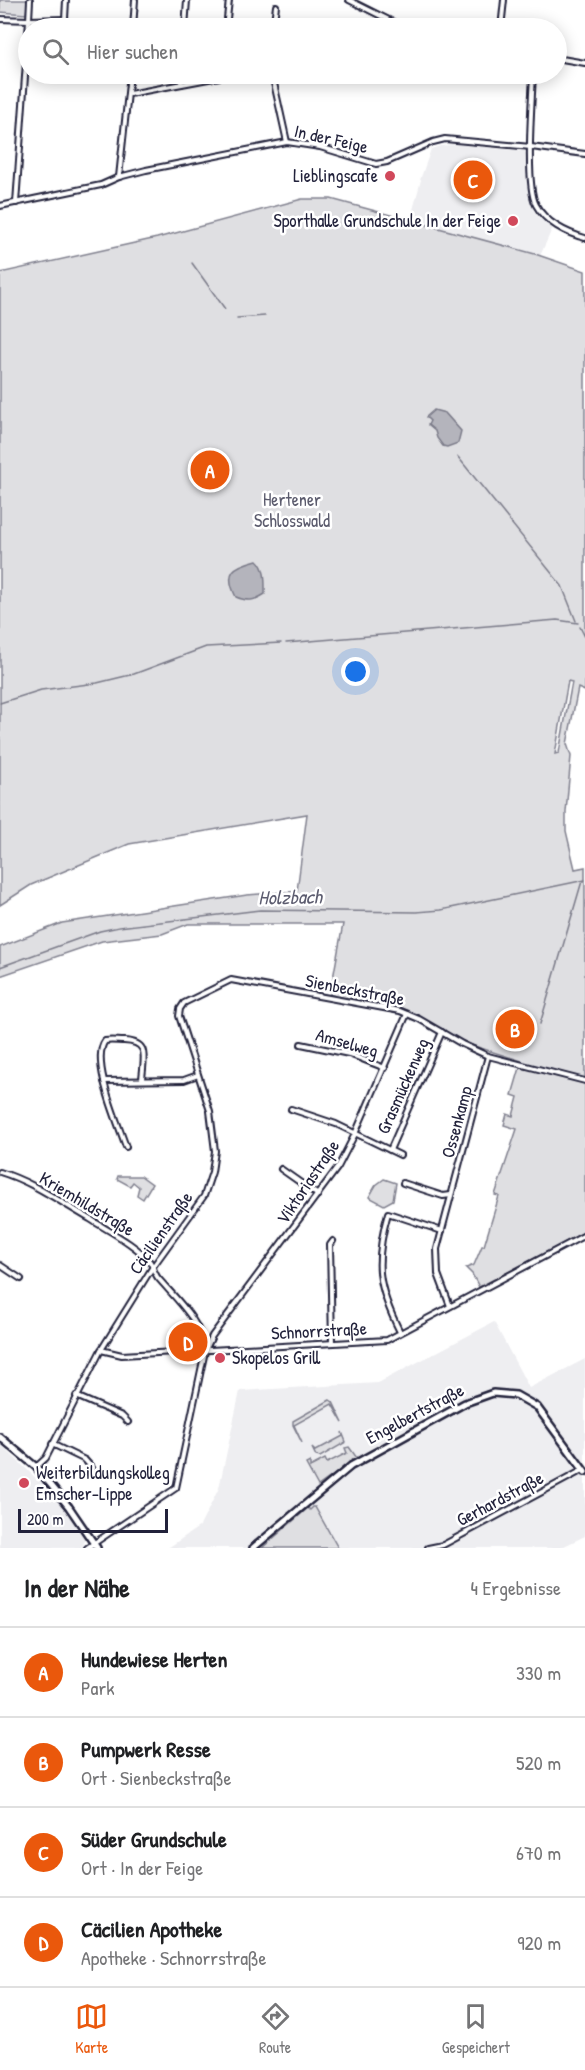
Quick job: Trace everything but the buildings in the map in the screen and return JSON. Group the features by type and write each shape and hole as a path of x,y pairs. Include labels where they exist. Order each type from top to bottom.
{"street":[{"path":"29,18 30,0"},
{"path":"65,18 66,0"},
{"path":"134,18 135,0"},
{"path":"186,18 187,0"},
{"path":"227,18 229,0"},
{"path":"349,0 384,18"},
{"path":"502,18 504,0"},
{"path":"274,18 276,6"},
{"path":"0,19 18,20"},
{"path":"567,60 585,63"},
{"path":"16,202 24,84"},
{"path":"119,177 130,84"},
{"path":"129,94 181,84"},
{"path":"274,84 287,141"},
{"path":"533,84 531,187 535,204 543,215 556,225 585,238"},
{"name":"In der Feige","path":"0,206 101,186 119,177 151,169 287,141 320,147 376,164 387,162 441,140 585,154"},
{"name":"Sienbeckstraße","path":"184,1003 231,980 407,1014 488,1056 585,1081"},
{"name":"Cäcilienstraße","path":"36,1467 46,1458 101,1350 152,1268 204,1196 212,1172 215,1151 214,1133 210,1110 179,1016 180,1008 184,1003"},
{"name":"Viktoriastraße","path":"205,1351 212,1336 338,1167 385,1068 407,1014"},
{"name":"Grasmückenweg","path":"390,1150 442,1032"},
{"path":"126,1147 104,1081 101,1046 105,1041 135,1041 141,1044 144,1049 142,1080"},
{"name":"Amselweg","path":"301,1044 350,1054 385,1068"},
{"name":"Ossenkamp","path":"450,1306 441,1288 437,1250 488,1056"},
{"path":"104,1081 184,1080 198,1075"},
{"name":"Grasmückenweg","path":"291,1109 304,1115 312,1115 400,1155"},
{"path":"281,1169 318,1195"},
{"name":"Kriemhildstraße","path":"0,1172 14,1176 40,1190 123,1240 150,1263 157,1276 192,1318 203,1340 205,1351"},
{"path":"403,1183 443,1196 451,1195"},
{"path":"400,1332 388,1309 380,1277 379,1248 388,1213 442,1231"},
{"name":"Schnorrstraße","path":"101,1350 122,1355 379,1341 585,1235"},
{"path":"332,1343 330,1245 333,1241"},
{"path":"0,1265 21,1279"},
{"path":"87,1548 96,1546 176,1488 205,1351"},
{"name":"Engelbertstraße","path":"253,1548 351,1466 465,1403 493,1393 516,1395 537,1407 584,1471"},
{"path":"76,1396 122,1416 128,1422"},
{"path":"0,1437 36,1467 69,1507 96,1546"},
{"path":"52,1444 85,1460 92,1468"},
{"name":"Gerhardstraße","path":"428,1548 443,1545 584,1471"}],"shaded area":[{"path":"456,144 524,151 528,155 527,186 534,211 540,219 553,227 540,256 410,221 420,180 431,149"},
{"path":"434,410 445,413 461,431 458,443 447,447 443,446 437,438 435,431 428,425 430,421 426,417"},
{"path":"257,560 263,571 265,594 251,600 236,597 231,581 233,571 237,567"},
{"path":"494,1322 529,1388 585,1359 585,1536 560,1548 168,1548 200,1526 219,1488 240,1391 378,1383"},
{"name":"Weiterbildungskolleg Emscher-Lippe","path":"0,1444 38,1480 42,1481 68,1513 84,1537 81,1548 0,1548"}],"green space":[{"path":"0,0 28,0 26,14 0,12"},
{"name":"Hertener Schlosswald","path":"302,199 331,199 535,254 585,271 585,691 578,688 567,744 571,756 566,831 575,869 585,867 585,1232 479,1287 466,1268 474,1265 484,1246 499,1196 495,1195 517,1129 504,1125 507,1114 513,1116 518,1097 512,1095 522,1061 468,1044 405,1010 330,995 343,924 188,924 162,934 102,941 0,976 0,947 62,923 247,895 297,891 307,814 129,844 31,885 0,905 0,273 157,238","holes":["568,681 572,682 559,753 555,754"]},
{"path":"118,1176 141,1176 152,1184 143,1199 137,1195 139,1187 133,1182 130,1186 117,1179"},
{"path":"384,1179 396,1183 393,1200 384,1205 369,1197 376,1185"},
{"path":"330,1400 343,1423 332,1404 294,1425 302,1443 293,1425 293,1421"},
{"path":"342,1432 346,1442 320,1457 316,1456 312,1448 315,1451 343,1436"},
{"path":"349,1447 357,1458 318,1486 306,1464 310,1462 310,1467 325,1459 327,1463 347,1453 345,1448"},
{"path":"313,1507 338,1548 262,1548 308,1508 310,1510"}],"waterway":[{"path":"192,263 225,309"},
{"path":"237,318 265,316"},
{"path":"458,457 562,586 576,621"},
{"path":"286,643 557,620 578,623"},
{"path":"580,627 585,637"},
{"path":"0,703 41,690 97,683 134,674 206,647 281,643"},
{"name":"Holzbach","path":"0,967 100,931 119,927 260,910 416,912 441,910 585,880"},
{"path":"540,1024 582,881"}],"place":[{"name":"Lieblingscafe","path":"390,176"},
{"name":"Süder Grundschule","path":"473,180"},
{"name":"Sporthalle Grundschule In der Feige","path":"513,221"},
{"name":"Hundewiese Herten","path":"210,470"},
{"name":"Pumpwerk Resse","path":"515,1029"},
{"name":"Cäcilien Apotheke","path":"188,1342"},
{"name":"Skopelos Grill","path":"220,1358"},
{"name":"Weiterbildungskolleg Emscher-Lippe","path":"24,1483"}]}
